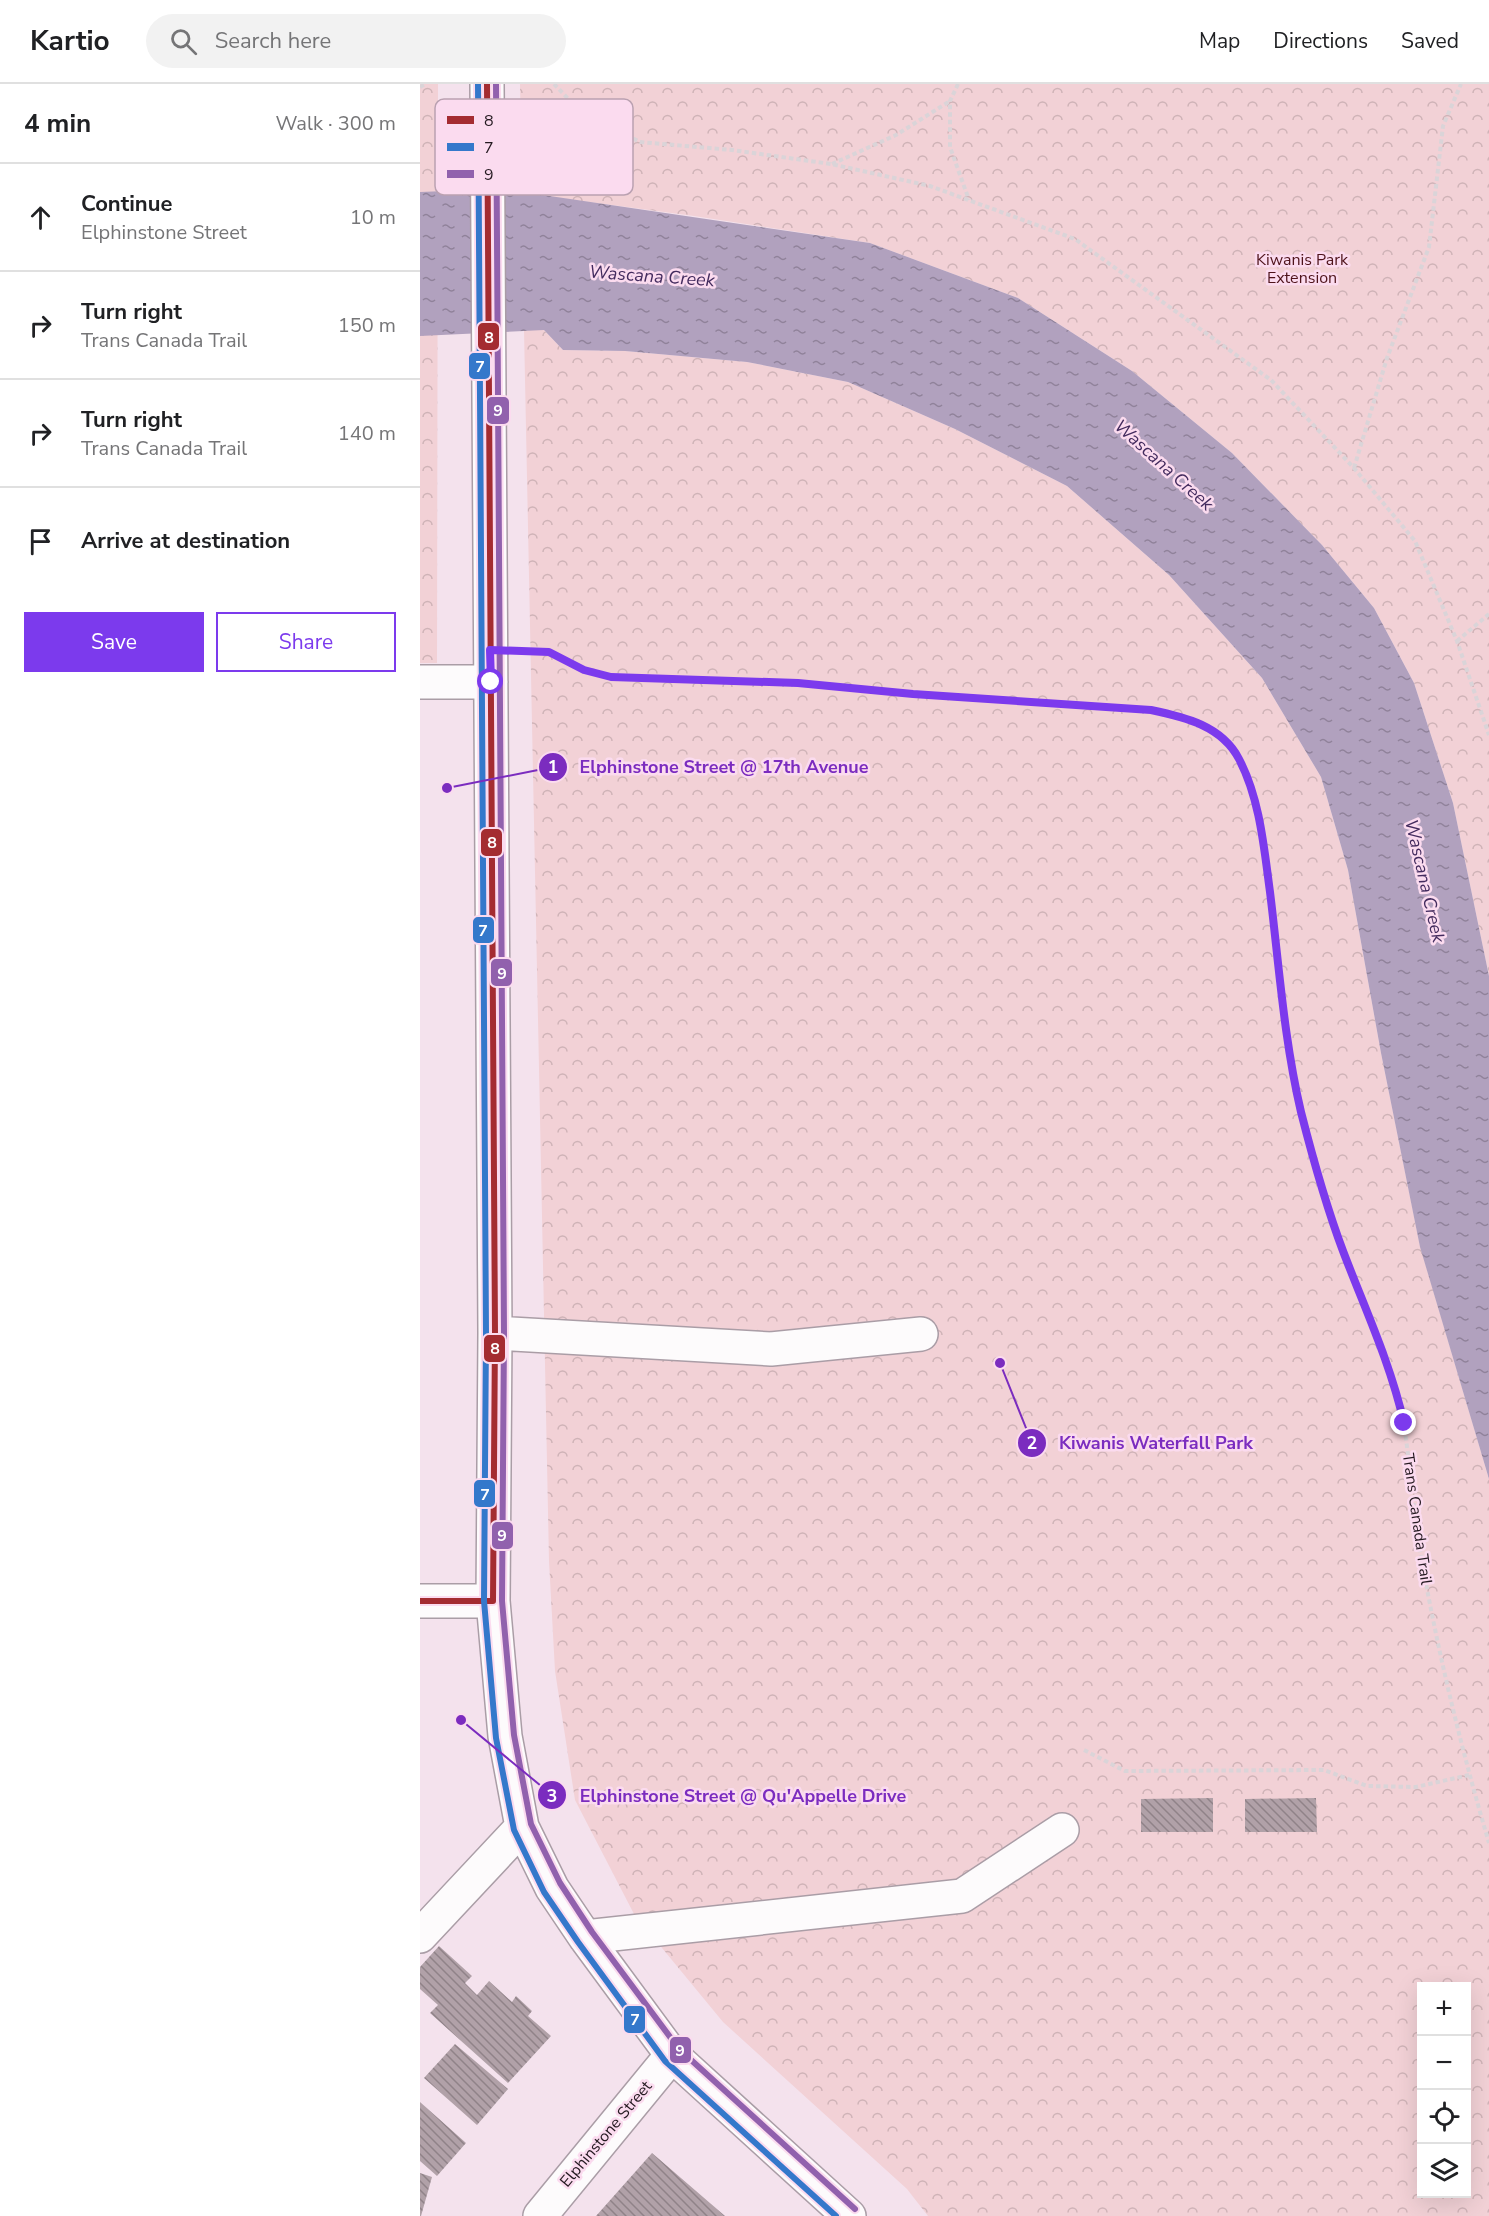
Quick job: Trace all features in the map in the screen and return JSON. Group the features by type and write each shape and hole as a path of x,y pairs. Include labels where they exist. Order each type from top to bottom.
{"street":[{"path":"487,195 495,1333 493,1601 505,1736 522,1827 552,1888 585,1937 672,2055 849,2216"},
{"path":"420,682 490,666"},
{"path":"495,1333 771,1349 921,1334"},
{"path":"420,1601 493,1601"},
{"path":"420,1936 522,1827"},
{"path":"585,1937 962,1896 1062,1830"},
{"name":"Elphinstone Street","path":"540,2216 672,2055"}],"path":[{"path":"420,87 425,84"},
{"path":"554,84 568,99"},
{"path":"958,84 950,101 950,147 969,200"},
{"path":"1354,468 1387,358 1429,247 1443,126 1461,84"},
{"path":"831,164 896,135 950,101"},
{"path":"633,138 640,142 732,150 831,164 930,186 1075,239 1272,380 1354,468 1415,541 1456,641 1489,735"},
{"path":"1456,641 1489,614"},
{"name":"Trans Canada Trail","path":"490,666 549,652 584,670 611,677 798,683 913,694 1151,710 1183,717 1203,725 1230,746 1238,756 1246,774 1262,834 1292,1066 1311,1151 1344,1252 1395,1385 1404,1423 1430,1610 1469,1775 1489,1843"},
{"path":"1084,1750 1125,1772 1324,1770 1367,1786 1416,1787 1469,1775"}],"green space":[{"path":"420,84 438,84 438,99 435,99 435,195 438,195 437,663 420,663"},
{"name":"Kiwanis Park Extension","path":"520,84 1489,84 1489,976 1453,803 1414,683 1374,608 1322,545 1232,453 1132,371 1018,298 870,243 537,195 633,195 633,99 520,99"},
{"path":"524,330 544,330 563,350 625,351 747,362 848,382 955,429 1067,486 1169,575 1262,678 1321,777 1348,870 1381,1053 1420,1246 1489,1479 1489,2216 928,2216 907,2189 723,2022 634,1914 575,1800 555,1671 549,1561"}],"water":[{"name":"Wascana Creek","path":"435,191 435,195 543,195 870,243 1018,298 1132,371 1232,453 1322,545 1374,608 1414,683 1453,803 1489,976 1489,1479 1420,1247 1381,1053 1348,870 1321,777 1262,678 1169,575 1067,486 955,429 848,382 747,362 625,351 563,350 544,330 420,336 420,192"}],"building":[{"path":"1213,1798 1213,1832 1141,1832 1141,1799"},
{"path":"1316,1798 1317,1832 1245,1832 1245,1799"},
{"path":"439,1946 472,1976 465,1983 477,1995 489,1981 512,2002 516,1996 532,2011 528,2016 551,2036 508,2083 430,2013 438,2005 420,1989 420,1967"},
{"path":"455,2044 508,2089 477,2125 424,2078"},
{"path":"420,2102 466,2143 437,2176 420,2161"},
{"path":"652,2153 725,2216 596,2216"},
{"path":"420,2173 432,2177 421,2216 420,2216"}],"transit line":[{"name":"7","path":"478,84 478,99"},
{"name":"8","path":"487,84 487,99"},
{"name":"9","path":"496,84 496,99"},
{"name":"7","path":"479,195 486,1333 484,1601 496,1738 514,1830 544,1892 578,1942 665,2061 836,2216"},
{"name":"8","path":"488,195 495,1333 493,1601"},
{"name":"9","path":"497,195 504,1333 502,1601 514,1735 531,1824 560,1883 592,1932 679,2049 855,2209"},
{"name":"8","path":"420,1601 493,1601"}],"place":[{"name":"Elphinstone Street @ 17th Avenue","path":"447,788"},
{"name":"Kiwanis Waterfall Park","path":"1000,1363"},
{"name":"Elphinstone Street @ Qu'Appelle Drive","path":"461,1720"}],"route":[{"path":"491,682 490,650 549,652 584,670 611,677 798,683 913,694 1151,710 1183,717 1219,735 1238,756 1246,774 1262,834 1292,1066 1311,1151 1344,1252 1384,1352 1404,1423"}]}
